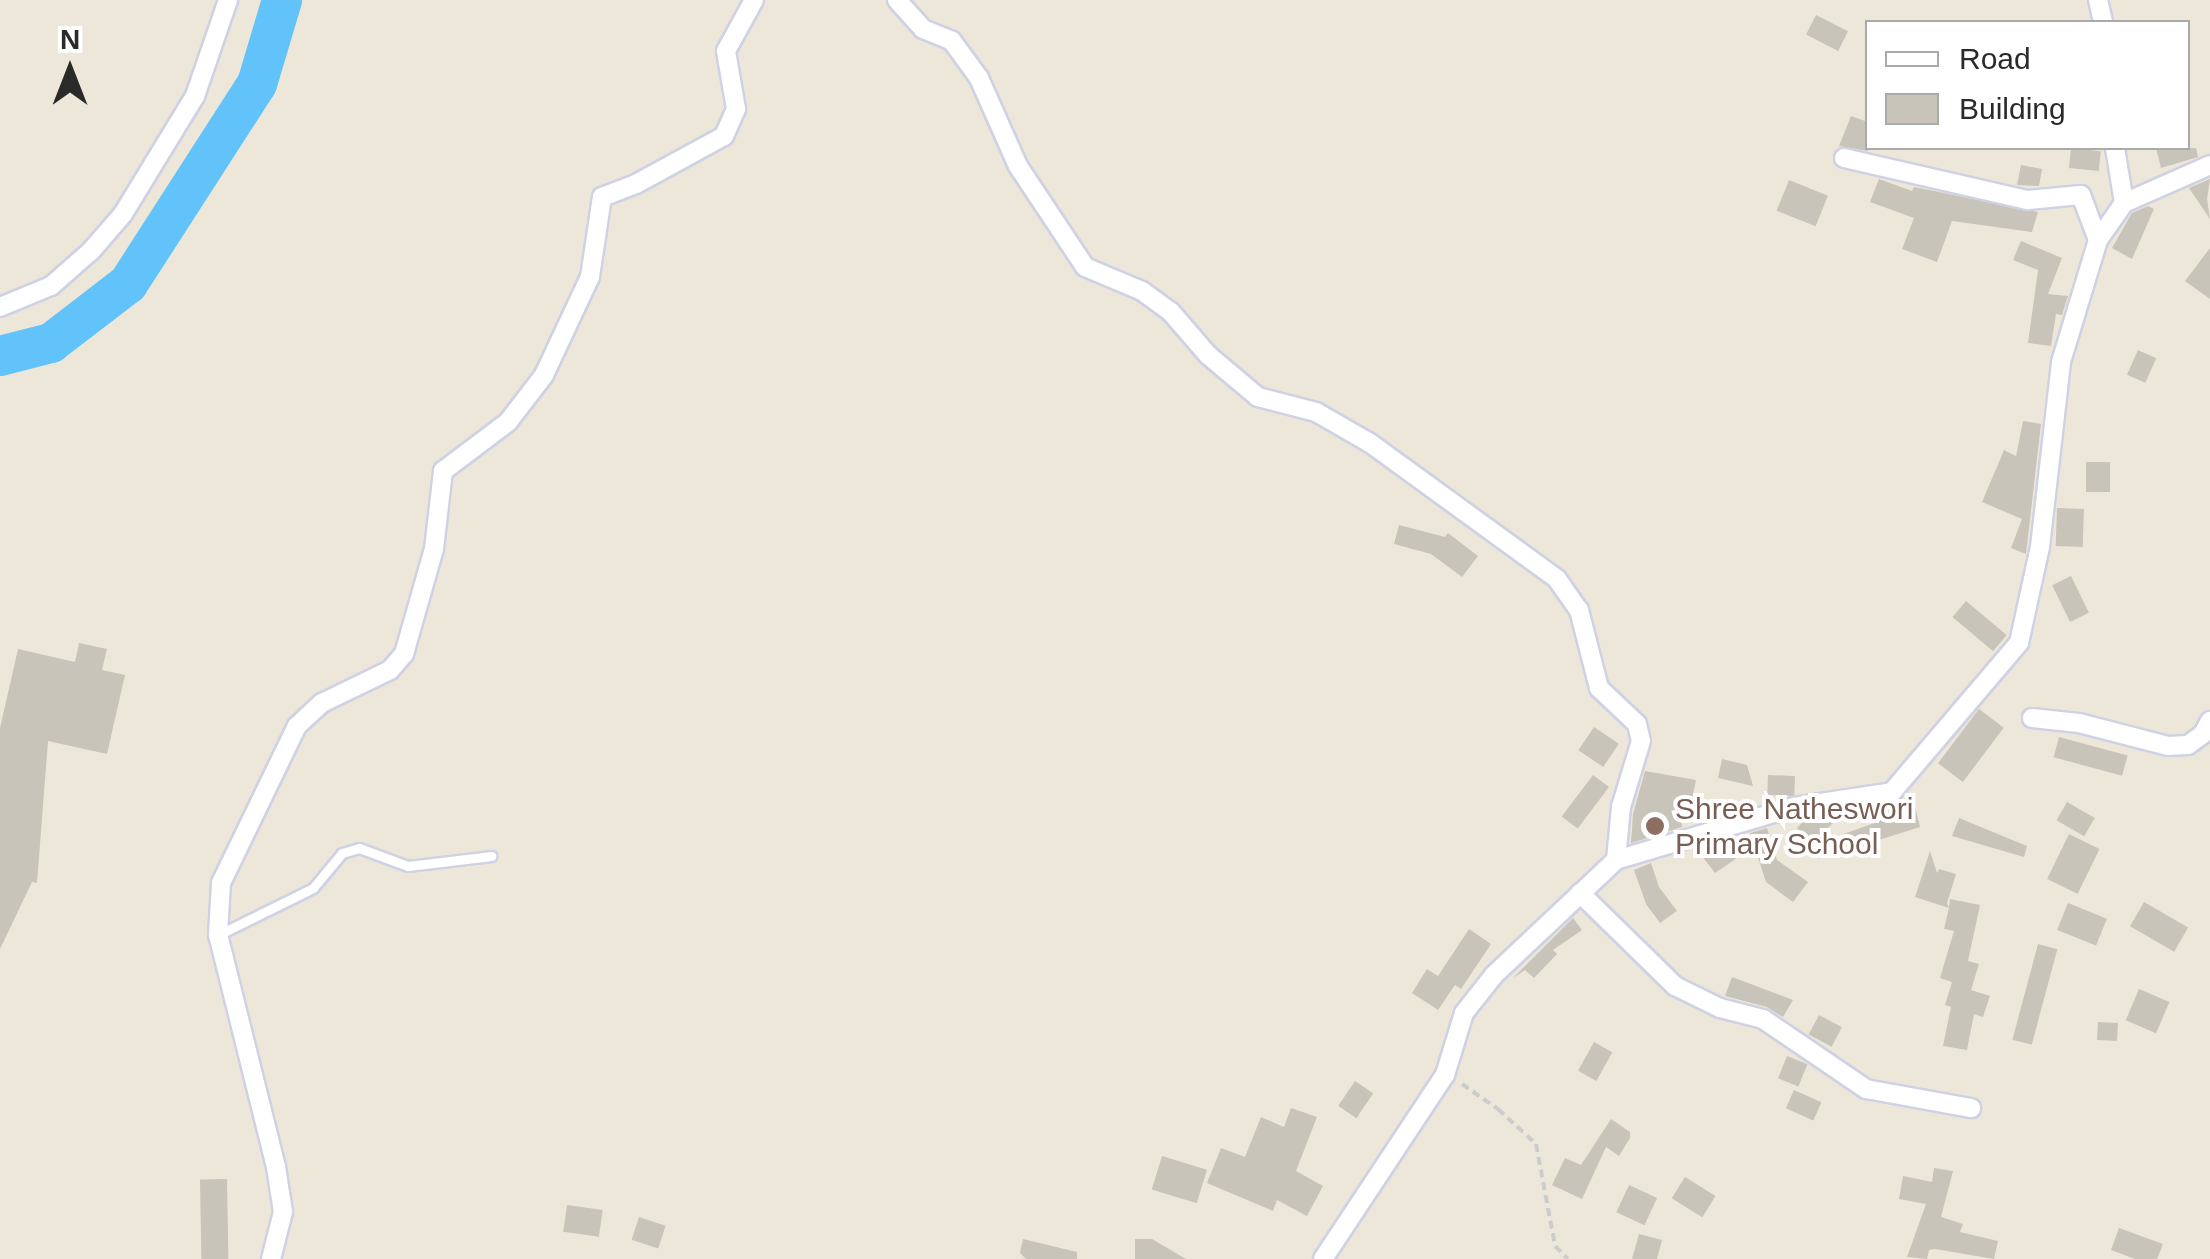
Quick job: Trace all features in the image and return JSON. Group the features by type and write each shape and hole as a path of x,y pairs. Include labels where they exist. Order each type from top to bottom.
{"street":[{"path":"0,307 51,286 91,251 123,214 195,96 228,0"},
{"path":"271,1259 282,1212 276,1167 218,935 221,882 297,726 322,703 390,670 404,654 434,549 443,470 508,422 544,375 590,276 602,197 636,184 724,136 736,109 726,51 754,0"},
{"path":"897,0 923,29 952,41 979,78 1018,166 1086,267 1142,290 1170,312 1208,356 1258,397 1316,412 1370,442 1557,579 1579,610 1599,688 1638,724 1641,741 1621,807 1616,860"},
{"path":"2115,150 2124,203"},
{"path":"1844,158 2028,200 2081,196 2098,240"},
{"path":"1324,1259 1445,1073 1464,1013 1494,975 1616,860 1794,807 1892,792 2019,644 2040,546 2061,362 2098,240 2124,203 2210,165"},
{"path":"2032,718 2079,723 2168,746 2188,745 2203,734 2210,721"},
{"path":"1580,893 1675,986 1720,1008 1763,1019 1866,1089 1971,1108"}],"lane":[{"path":"218,935 313,888 342,853 359,848 408,866 492,856"}],"path":[{"path":"1445,1073 1498,1109 1536,1144 1556,1246 1568,1259"}],"building":[{"path":"1816,15 1848,31 1838,51 1806,35"},
{"path":"1851,116 1865,121 1868,151 1839,146"},
{"path":"2196,148 2198,157 2161,168 2156,150"},
{"path":"2071,150 2101,151 2099,171 2069,168"},
{"path":"2021,165 2042,169 2039,186 2017,185"},
{"path":"1879,179 1912,191 1914,187 2038,212 2032,232 1952,221 1937,262 1902,249 1914,218 1870,202"},
{"path":"2210,179 2207,199 2210,219 2189,188"},
{"path":"1789,180 1828,196 1816,226 1777,211"},
{"path":"2148,206 2154,209 2132,259 2112,248 2132,213"},
{"path":"2021,241 2062,258 2048,294 2068,296 2062,315 2056,314 2051,346 2028,343 2038,270 2013,260"},
{"path":"2210,248 2210,299 2185,281"},
{"path":"2138,350 2156,358 2145,383 2127,375"},
{"path":"2023,421 2041,424 2026,554 2011,548 2022,519 1982,502 2004,450 2016,456"},
{"path":"2086,462 2110,462 2110,492 2086,492"},
{"path":"2057,508 2084,509 2083,547 2056,546"},
{"path":"1399,525 1445,537 1448,533 1478,556 1462,577 1431,554 1394,544"},
{"path":"2071,576 2089,613 2070,622 2052,585"},
{"path":"1966,601 2007,635 1993,651 1953,617"},
{"path":"79,643 107,649 102,670 125,675 107,754 48,741 37,883 32,882 0,949 0,728 18,649 75,662"},
{"path":"1979,709 2004,728 1963,782 1938,763"},
{"path":"1594,727 1619,744 1603,767 1578,750"},
{"path":"2059,737 2128,755 2122,776 2054,757"},
{"path":"1722,759 1747,765 1753,786 1718,778"},
{"path":"1645,771 1696,780 1691,805 1679,802 1682,827 1631,843 1633,814"},
{"path":"1593,775 1609,787 1578,829 1562,817"},
{"path":"1768,775 1795,776 1794,796 1767,795"},
{"path":"1912,794 1920,827 1847,850 1841,835 1880,821 1876,807 1895,804"},
{"path":"2067,802 2095,818 2084,836 2056,820"},
{"path":"1824,815 1833,823 1813,844 1797,828 1806,818"},
{"path":"1959,818 2027,846 2024,857 1952,836"},
{"path":"1767,828 1777,860 1808,882 1793,902 1766,882 1750,833"},
{"path":"2069,834 2100,849 2078,894 2047,879"},
{"path":"1718,844 1725,844 1737,858 1715,873 1702,856"},
{"path":"1930,851 1937,873 1939,869 1956,874 1949,908 1915,897"},
{"path":"1651,863 1659,887 1677,911 1660,923 1646,904 1634,870"},
{"path":"1950,899 1980,905 1968,961 1979,964 1971,990 1990,996 1983,1017 1974,1014 1967,1050 1943,1046 1951,1007 1945,1005 1952,982 1940,978 1954,931 1944,929"},
{"path":"2144,902 2188,928 2174,952 2130,926"},
{"path":"2068,903 2107,919 2096,946 2057,930"},
{"path":"1573,918 1582,930 1553,950 1557,954 1534,978 1525,970 1513,978"},
{"path":"1469,929 1491,944 1461,989 1455,985 1438,1010 1412,993 1427,969 1438,976"},
{"path":"2038,944 2057,949 2032,1045 2012,1040"},
{"path":"1732,977 1793,1000 1783,1017 1767,1007 1725,996"},
{"path":"2139,989 2169,1002 2156,1033 2126,1020"},
{"path":"1819,1015 1842,1027 1832,1047 1809,1034"},
{"path":"2098,1022 2118,1023 2117,1041 2097,1040"},
{"path":"1594,1042 1612,1052 1596,1081 1578,1071"},
{"path":"1787,1056 1807,1064 1798,1086 1778,1078"},
{"path":"1355,1081 1373,1093 1356,1118 1338,1106"},
{"path":"1794,1090 1821,1102 1813,1120 1786,1108"},
{"path":"1291,1108 1317,1117 1296,1171 1323,1186 1307,1216 1277,1200 1273,1211 1207,1183 1221,1148 1245,1157 1261,1117 1284,1127"},
{"path":"1611,1119 1630,1132 1630,1138 1619,1156 1606,1147 1582,1199 1552,1185 1565,1158 1581,1165"},
{"path":"1162,1156 1207,1170 1197,1203 1152,1189"},
{"path":"1934,1168 1953,1171 1941,1217 1963,1224 1960,1232 1998,1241 1994,1259 1935,1249 1929,1250 1927,1259 1907,1257 1926,1204 1899,1199 1903,1176 1932,1182"},
{"path":"1685,1177 1716,1196 1702,1217 1672,1198"},
{"path":"200,1179 227,1179 228,1259 201,1259"},
{"path":"1629,1185 1657,1198 1644,1225 1616,1212"},
{"path":"567,1205 603,1210 599,1237 563,1232"},
{"path":"639,1217 666,1226 658,1248 632,1240"},
{"path":"2119,1228 2163,1244 2157,1259 2135,1259 2111,1250"},
{"path":"1639,1234 1662,1240 1657,1259 1632,1259"},
{"path":"1023,1239 1077,1252 1077,1259 1026,1259 1020,1253"},
{"path":"1135,1239 1152,1239 1186,1259 1135,1259"}],"waterway":[{"path":"0,356 51,343 128,284 257,84 282,0"}],"place":[{"name":"Shree Natheswori Primary School","path":"1655,826"}]}
